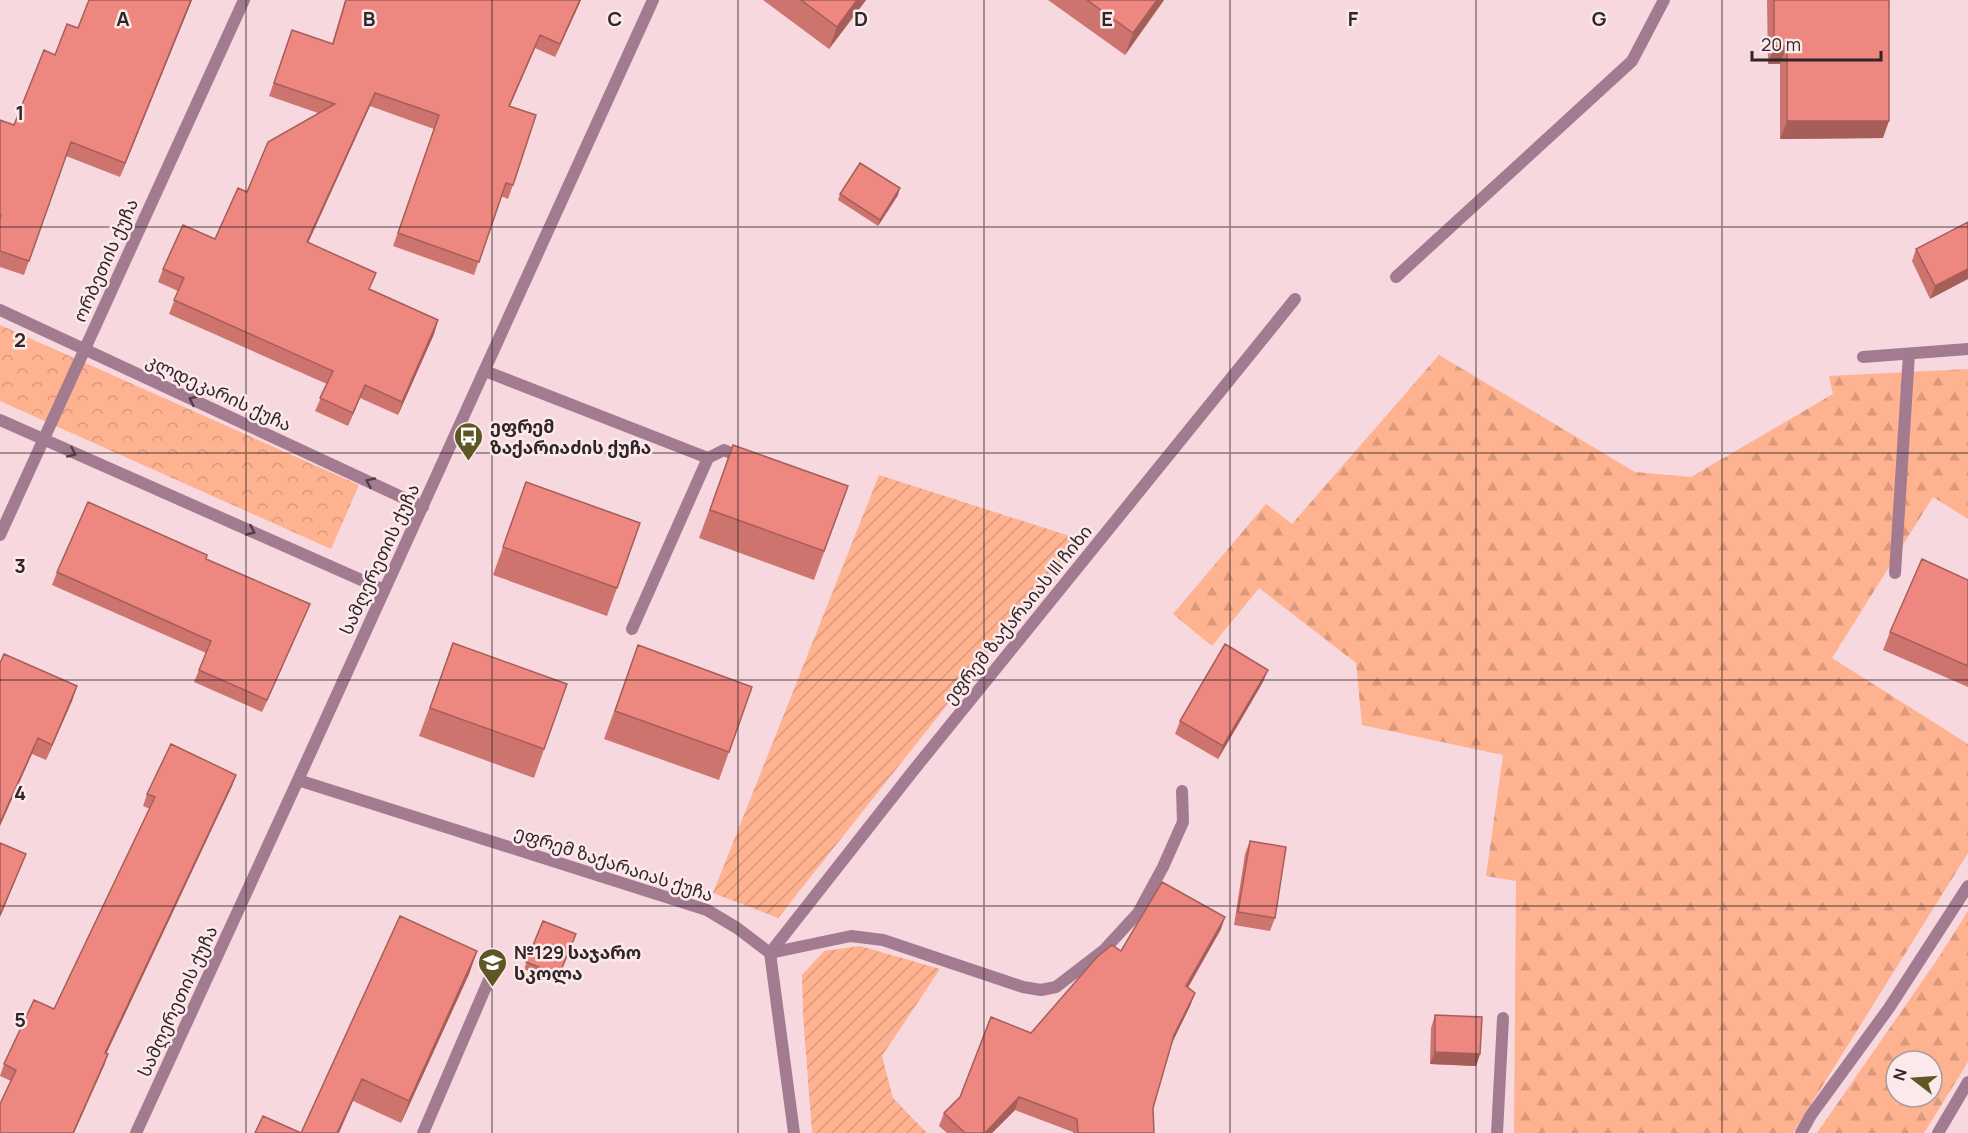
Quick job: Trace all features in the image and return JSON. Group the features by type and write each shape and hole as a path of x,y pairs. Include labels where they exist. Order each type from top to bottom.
{"street":[{"name":"ორბეთის ქუჩა","path":"0,535 244,0"},
{"name":"სამღერეთის ქუჩა","path":"136,1133 653,0"},
{"path":"1396,277 1632,61 1664,0"},
{"name":"ეფრემ ზაქარაიას III ჩიხი","path":"770,953 913,771 1295,299"},
{"name":"კლდეკარის ქუჩა","path":"0,310 423,507"},
{"path":"1863,357 1968,349"},
{"path":"1895,573 1909,354"},
{"path":"485,370 708,458"},
{"path":"0,420 384,590"},
{"path":"632,629 708,458 724,450 756,463"},
{"name":"ეფრემ ზაქარაიას ქუჩა","path":"298,780 707,910 737,928 770,953"},
{"path":"794,1133 770,953 851,936 883,940 1023,987 1041,990 1056,987 1104,950 1138,913 1163,867 1183,822 1182,791"},
{"path":"1801,1133 1811,1115 1889,1008 1968,886"},
{"path":"423,1133 491,975"},
{"path":"1497,1133 1503,1018"},
{"path":"1938,1133 1968,1082"}],"green space":[{"path":"0,325 359,485 331,549 0,401"},
{"path":"1439,355 1635,472 1691,477 1833,394 1829,376 1968,369 1968,519 1933,497 1832,658 1968,744 1968,853 1793,1133 1514,1133 1516,881 1486,876 1503,755 1362,725 1356,663 1259,588 1212,646 1173,614 1266,504 1292,524"},
{"path":"879,475 1079,539 778,918 713,893"},
{"path":"1968,911 1968,1062 1944,1101 1944,1049 1884,1049 1884,1109 1939,1109 1924,1133 1817,1133 1939,957"},
{"path":"860,946 940,969 882,1056 893,1098 927,1133 812,1133 802,975 824,951"}],"building":[{"path":"89,0 191,0 125,163 71,142 29,261 0,251 0,120 14,125 44,50 55,55 67,24 78,28"},
{"path":"346,0 580,0 560,44 540,35 509,106 536,115 513,185 506,183 479,262 398,233 439,115 375,93 307,242 376,273 369,289 438,320 402,402 365,385 353,413 320,398 333,371 174,300 184,278 163,269 183,225 215,239 238,188 247,192 268,142 335,104 274,83 292,30 333,44"},
{"path":"801,0 857,0 837,27"},
{"path":"1087,0 1157,0 1133,33"},
{"path":"1774,0 1889,0 1889,121 1787,121 1787,46 1774,46"},
{"path":"860,163 900,188 880,220 840,194"},
{"path":"1968,222 1968,269 1935,286 1916,249"},
{"path":"733,445 848,486 824,551 710,510"},
{"path":"526,482 640,523 617,588 503,547"},
{"path":"88,502 207,555 206,559 310,604 267,700 199,670 211,641 57,572"},
{"path":"1922,559 1968,580 1968,666 1890,632"},
{"path":"453,643 567,684 544,749 430,708"},
{"path":"1225,644 1268,670 1223,746 1180,721"},
{"path":"638,645 752,687 729,752 615,711"},
{"path":"4,654 77,686 52,745 38,738 0,823 0,663"},
{"path":"171,744 236,775 105,1053 108,1054 73,1133 0,1133 0,1104 16,1070 4,1064 34,1000 54,1009 155,797 147,794"},
{"path":"1250,841 1286,847 1275,918 1238,912"},
{"path":"0,843 26,854 0,915"},
{"path":"1162,882 1225,917 1186,986 1195,993 1174,1035 1153,1108 1154,1133 1078,1133 1077,1119 1019,1097 985,1133 965,1133 944,1113 960,1097 991,1017 1031,1033 1097,957 1112,945 1121,951"},
{"path":"400,916 477,951 409,1101 362,1079 337,1133 301,1133"},
{"path":"543,921 576,934 559,975 526,962"},
{"path":"1435,1015 1482,1017 1480,1054 1435,1052"},
{"path":"263,1116 301,1133 255,1133"}],"place":[{"name":"ეფრემ ზაქარიაძის ქუჩა","path":"469,462"},
{"name":"№129 საჯარო სკოლა","path":"493,988"}]}
